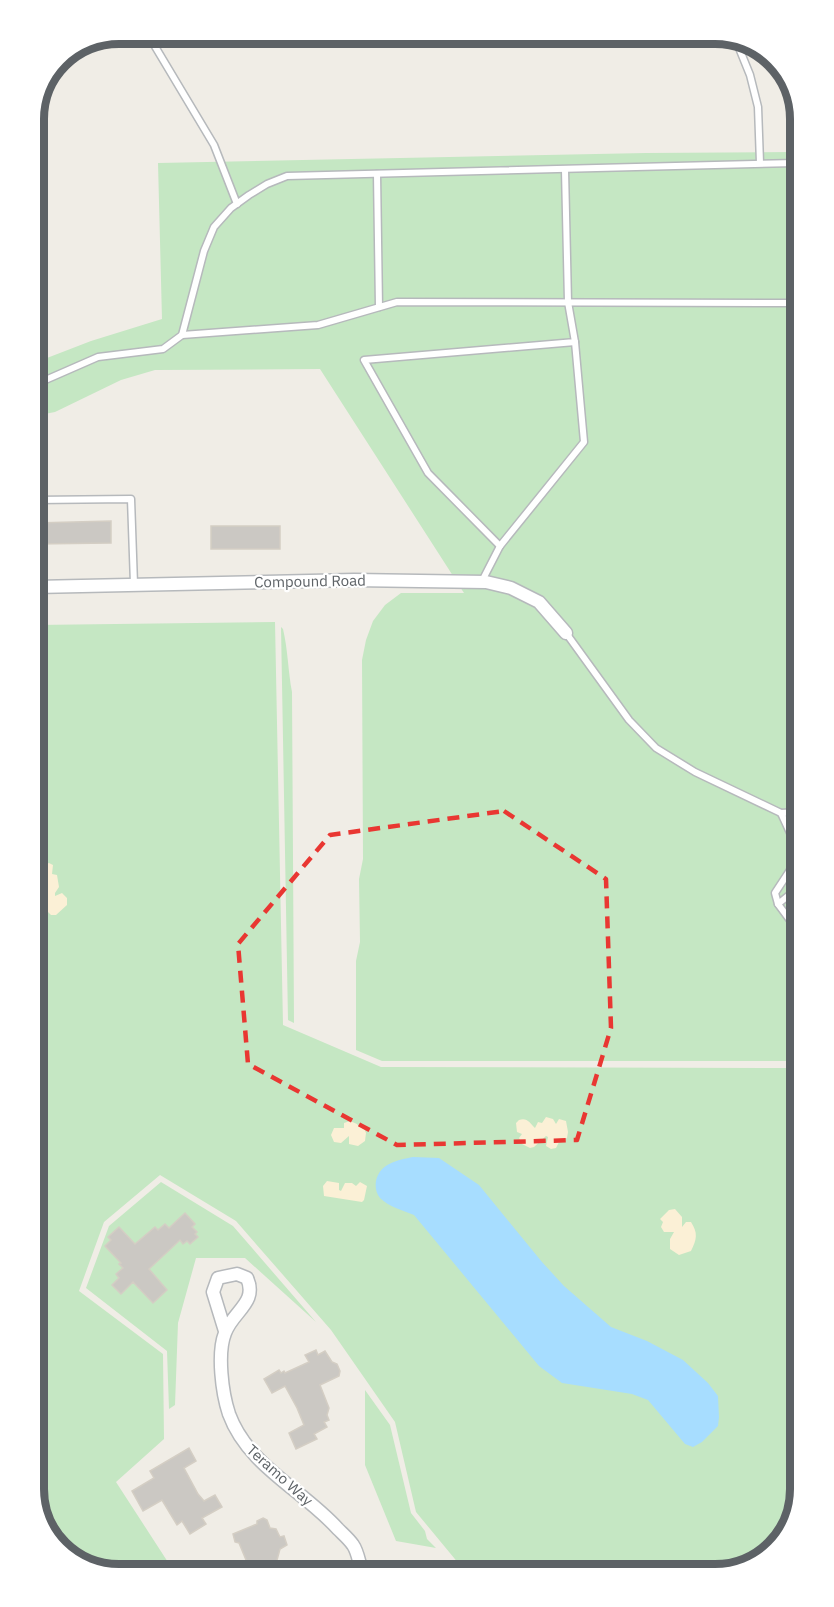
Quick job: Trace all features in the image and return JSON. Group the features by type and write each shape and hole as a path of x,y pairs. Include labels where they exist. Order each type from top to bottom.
{"street":[{"name":"Compound Road","path":"44,587 354,580 482,582 511,588 539,602 566,633"},
{"name":"Teramo Way","path":"225,1331 221,1348 222,1375 229,1413 243,1442 265,1466 328,1518 354,1546 360,1563"}],"lane":[{"path":"154,44 214,145 237,204"},
{"path":"739,47 750,75 758,107 760,164"},
{"path":"182,334 204,251 214,227 237,204 267,184 288,176 790,163"},
{"path":"482,582 500,546 584,442 575,342 568,302 565,170"},
{"path":"377,174 379,307"},
{"path":"44,381 98,357 163,349 182,334 318,325 397,302 790,303"},
{"path":"500,546 428,472 364,360 575,342"},
{"path":"44,500 131,499 134,584"},
{"path":"566,633 629,720 656,748 694,772 780,813 790,812"},
{"path":"780,813 790,834"},
{"path":"790,870 775,893 778,904 790,920"},
{"path":"778,904 790,894"}],"highlighted area":[{"path":"504,811 606,879 611,1028 577,1140 397,1145 248,1064 238,944 330,835"}],"green space":[{"path":"790,152 790,1061 382,1061 356,1050 356,961 360,942 359,879 363,859 362,660 373,621 385,605 401,593 464,593 320,369 155,370 121,380 55,412 44,414 44,359 91,341 162,319 158,163"},
{"path":"275,622 283,1025 381,1067 790,1068 790,1499 783,1522 765,1545 744,1558 716,1564 459,1564 416,1512 395,1422 331,1330 236,1221 160,1175 104,1222 79,1291 163,1354 164,1439 116,1482 169,1563 113,1563 94,1560 77,1551 62,1538 49,1517 44,1489 44,625"},
{"path":"281,627 285,637 292,692 294,1023 288,1020"},
{"path":"161,1182 233,1226 316,1322 245,1258 196,1258 178,1323 175,1405 169,1409 167,1351 86,1288 109,1226"},
{"path":"365,1390 390,1425 411,1513 425,1531 427,1539 436,1548 396,1541 365,1465"}],"sand":[{"path":"49,863 53,865 52,874 57,875 59,887 55,896 62,893 67,898 67,905 56,915 51,915 44,908 44,865"},
{"path":"546,1117 553,1119 556,1124 559,1119 566,1121 567,1138 559,1142 556,1148 551,1149 546,1146 548,1137 546,1136 534,1147 530,1148 522,1144 519,1138 522,1134 517,1132 516,1123 524,1119 535,1128 538,1122 542,1123"},
{"path":"350,1121 359,1127 363,1126 366,1133 365,1141 358,1146 349,1144 349,1136 341,1143 334,1142 331,1135 334,1128 344,1128 344,1123"},
{"path":"327,1181 339,1183 341,1191 345,1183 352,1183 356,1186 360,1182 367,1186 364,1200 362,1202 324,1196 323,1186"},
{"path":"675,1209 682,1217 682,1227 686,1222 691,1222 696,1233 691,1251 679,1255 670,1249 670,1239 674,1232 664,1232 661,1227 663,1222 660,1219 669,1210"}],"water":[{"path":"413,1157 439,1158 479,1185 564,1286 611,1327 647,1341 683,1360 708,1383 718,1396 718,1426 702,1442 693,1447 685,1444 648,1400 632,1394 562,1383 539,1366 414,1215 392,1206 379,1196 376,1183 381,1170 390,1163"}],"building":[{"path":"111,521 111,543 44,544 44,523"},
{"path":"211,526 280,526 280,549 211,549"},
{"path":"185,1213 195,1224 192,1227 198,1237 190,1244 187,1241 183,1244 180,1240 149,1269 167,1290 153,1303 133,1282 121,1294 112,1285 119,1278 116,1274 123,1268 105,1246 111,1240 108,1237 119,1227 135,1244 155,1227 158,1230 165,1224 169,1228"},
{"path":"316,1350 318,1355 325,1351 332,1362 337,1364 340,1371 339,1376 320,1385 329,1408 327,1415 329,1420 324,1422 327,1427 314,1434 317,1439 296,1449 289,1433 304,1425 297,1408 285,1386 272,1393 264,1379 279,1370 285,1373 309,1362 305,1355"},
{"path":"189,1448 196,1461 184,1468 198,1494 204,1501 215,1495 222,1507 202,1518 206,1524 190,1534 182,1521 177,1525 162,1500 143,1511 132,1491 154,1478 150,1471"},
{"path":"263,1518 267,1520 270,1528 276,1529 280,1537 284,1536 287,1545 280,1549 277,1560 279,1563 247,1563 239,1543 235,1542 233,1534 257,1524 257,1521"}]}
